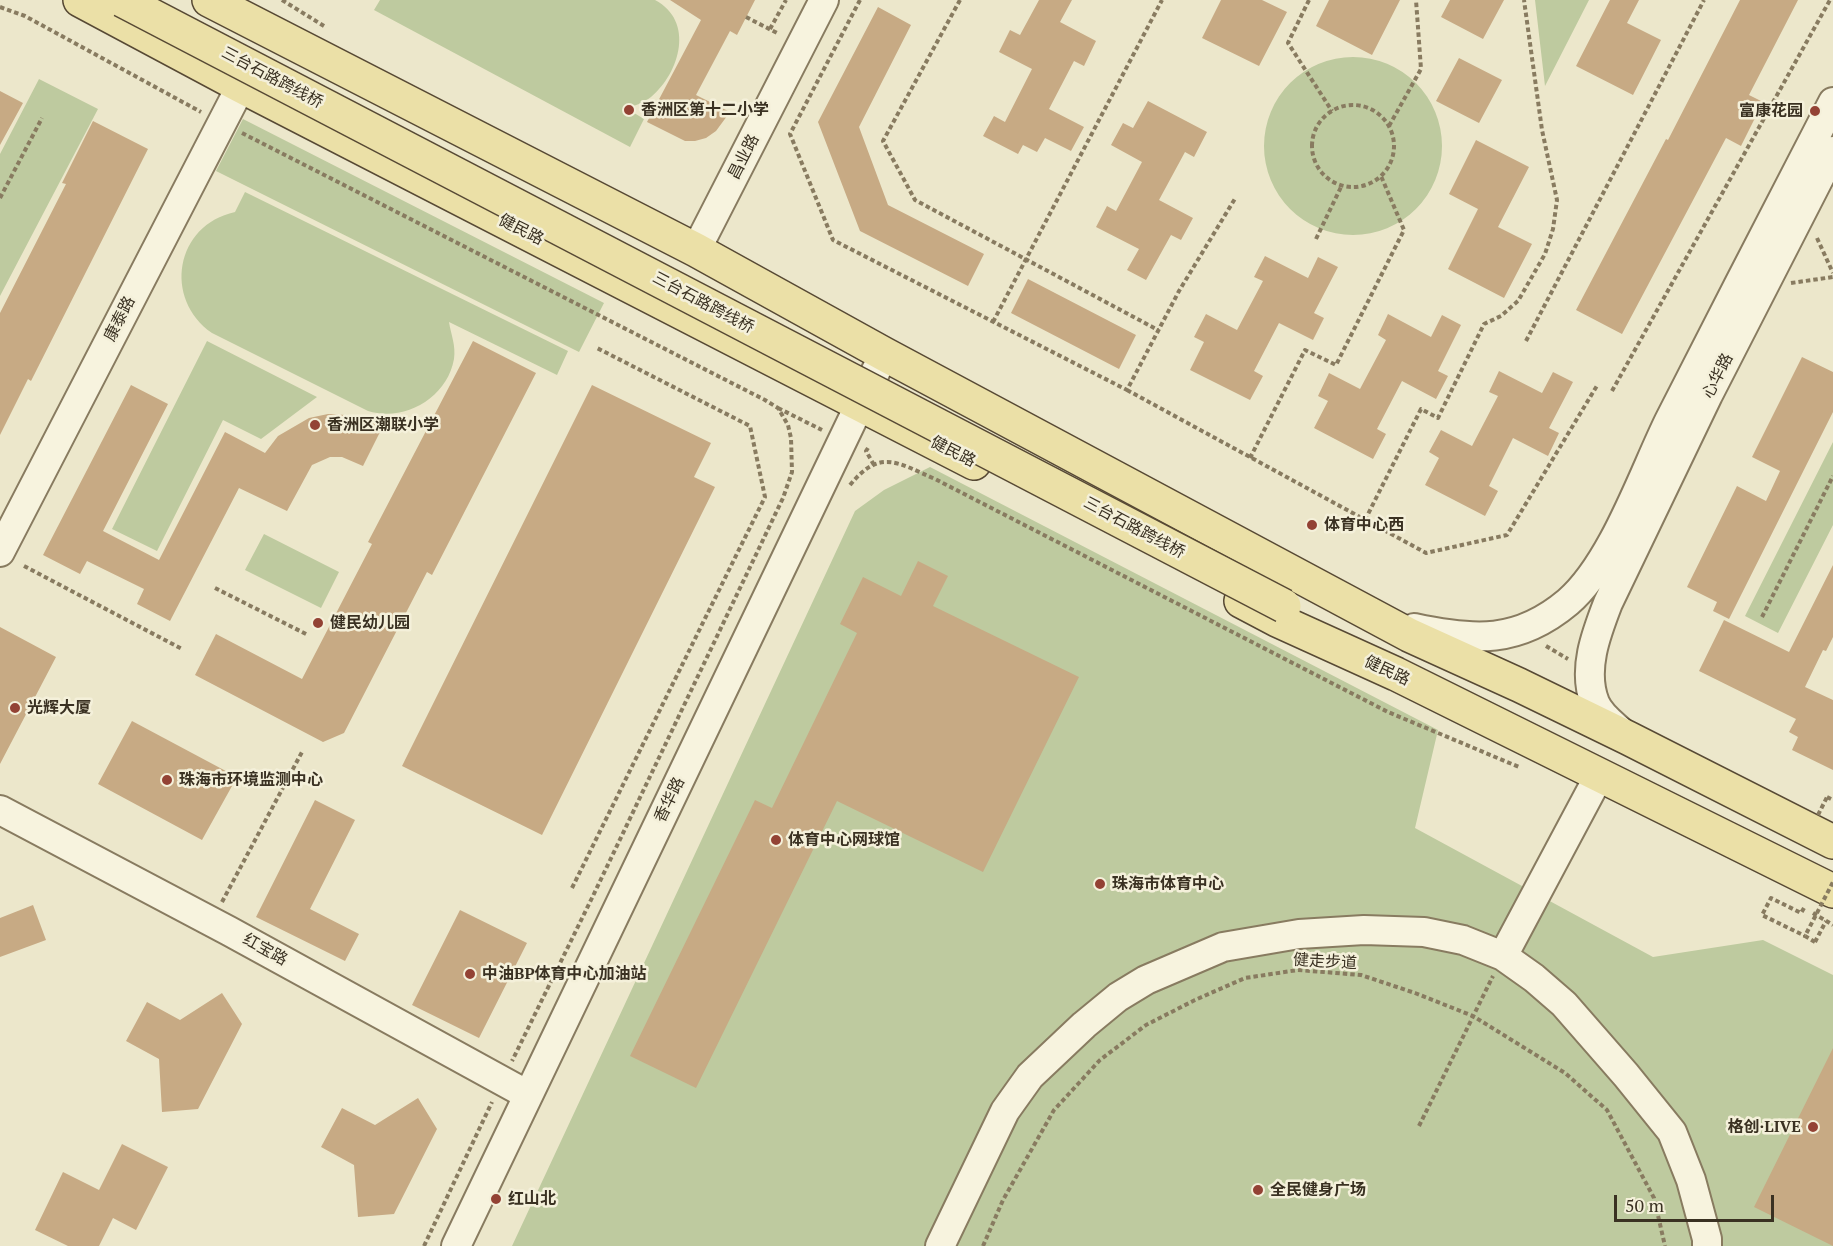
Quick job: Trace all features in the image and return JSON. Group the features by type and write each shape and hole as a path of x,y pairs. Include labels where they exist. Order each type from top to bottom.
{"main road":[{"name":"健民路","path":"81,0 241,86 1276,620 1396,674 1600,774 1830,906"},
{"name":"三台石路跨线桥","path":"122,0 1288,599"},
{"name":"三台石路跨线桥","path":"165,0 1288,599"},
{"path":"209,0 696,250 884,354 1409,635 1825,829"},
{"path":"1288,599 1409,635"},
{"path":"1288,599 1396,674"}],"street":[{"name":"昌业路","path":"696,250 824,0"},
{"name":"康泰路","path":"0,552 241,86"},
{"name":"心华路","path":"1364,611 1412,628 1453,637 1480,637 1511,633 1540,622 1569,601 1611,546 1669,422 1833,102"},
{"name":"心华路","path":"1628,738 1607,719 1596,705 1590,682 1594,645 1608,603 1708,395 1833,151"},
{"name":"香华路","path":"456,1246 884,354"},
{"path":"819,383 830,392 841,411 842,431 836,453"},
{"path":"836,453 851,436 868,426 886,423 902,426"},
{"path":"1503,956 1600,774"},
{"name":"红宝路","path":"0,810 212,921 528,1095"},
{"path":"946,1240 1005,1111 1030,1076 1084,1025 1118,997 1146,980 1223,947 1310,934 1364,930 1424,932 1463,940 1503,956 1534,978 1564,1004 1672,1132 1691,1180 1707,1246"}],"path":[{"path":"282,0 330,30"},
{"path":"770,29 786,0"},
{"path":"860,0 790,134 833,240 1127,390 1426,553 1507,535 1598,384"},
{"path":"960,0 883,141 915,200 1158,330"},
{"path":"993,322 1162,0"},
{"path":"1309,0 1288,43 1332,111"},
{"path":"1389,126 1420,69 1416,0"},
{"path":"1365,520 1421,409 1438,418 1484,324 1501,316 1518,301 1545,254 1553,229 1557,200 1542,130 1524,0"},
{"path":"1526,342 1704,0"},
{"path":"1611,391 1830,0"},
{"path":"0,7 25,16 222,123 778,408 788,425 793,453 792,472 783,498 592,898"},
{"path":"746,17 801,45"},
{"path":"1358,105 1370,108 1389,126 1394,139 1394,152 1390,165 1381,176 1370,183 1356,187 1330,180 1320,170 1314,158 1312,144 1315,131 1322,119 1332,111 1344,106 1358,105"},
{"path":"0,198 42,118"},
{"path":"1250,458 1305,350 1336,364 1404,230 1381,176"},
{"path":"1316,238 1342,185"},
{"path":"1127,390 1179,291 1236,197"},
{"path":"1764,287 1833,275 1803,209"},
{"path":"572,888 765,497 750,426 597,348"},
{"path":"845,491 867,467 879,462 901,464 1388,712 1525,770"},
{"path":"1762,617 1833,476"},
{"path":"24,566 182,650"},
{"path":"215,588 308,635"},
{"path":"1519,630 1591,671"},
{"path":"212,921 302,752"},
{"path":"1825,829 1827,797 1833,800"},
{"path":"1813,802 1823,807"},
{"path":"1805,936 1833,882"},
{"path":"1776,894 1804,908 1830,906"},
{"path":"1804,908 1802,913 1771,898 1762,915 1815,942 1830,906"},
{"path":"1830,906 1833,925"},
{"path":"1419,1126 1503,956"},
{"name":"健走步道","path":"983,1246 1003,1200 1054,1110 1100,1060 1146,1024 1195,1000 1245,978 1298,970 1361,975 1473,1016 1565,1073 1607,1110 1654,1198 1665,1246"}],"green space":[{"path":"380,0 655,0 668,9 675,21 679,34 679,47 676,61 661,87 645,101 626,108 644,119 630,147 374,10"},
{"path":"1535,0 1589,0 1545,86"},
{"path":"1353,57 1387,64 1416,83 1435,112 1442,146 1435,180 1416,209 1387,228 1353,235 1319,228 1290,209 1271,180 1264,146 1271,112 1290,83 1319,64"},
{"path":"39,79 98,109 0,296 0,154"},
{"path":"243,119 604,303 579,352 216,171"},
{"path":"245,192 568,351 557,375 449,322 454,345 454,359 443,385 422,404 410,410 382,414 368,411 212,333 196,319 186,302 182,283 183,265 188,247 199,232 215,220 235,212"},
{"path":"207,341 317,397 261,439 223,420 157,551 112,529"},
{"path":"1833,442 1833,525 1778,633 1745,616"},
{"name":"珠海市体育中心","path":"930,467 1438,730 1415,828 1653,957 1763,940 1833,975 1833,1246 512,1246 855,511 884,490"},
{"path":"264,534 339,572 321,608 245,570"}],"building":[{"path":"670,0 755,0 737,35 730,31 696,95 730,112 716,131 706,138 695,141 685,141 647,122 701,20"},
{"path":"1039,0 1072,0 1060,22 1096,41 1084,66 1074,61 1049,109 1084,127 1071,151 1045,138 1037,152 1023,145 1018,154 983,136 994,116 1005,122 1032,69 999,52 1010,30 1020,35"},
{"path":"1221,0 1262,0 1287,12 1259,66 1202,38"},
{"path":"1329,0 1400,0 1372,55 1316,26"},
{"path":"1450,0 1504,0 1483,39 1441,17"},
{"path":"1610,0 1639,0 1627,23 1661,40 1633,95 1576,66"},
{"path":"1740,0 1798,0 1749,95 1763,102 1741,146 1726,138 1622,334 1576,310 1666,139 1668,140"},
{"path":"878,7 911,25 859,127 888,205 984,254 968,286 860,231 818,122"},
{"path":"1459,58 1502,80 1479,123 1436,101"},
{"path":"0,91 23,103 0,145"},
{"path":"1148,101 1207,132 1194,157 1185,152 1159,200 1193,218 1181,240 1171,235 1146,280 1127,270 1139,249 1096,227 1107,206 1116,211 1142,162 1111,145 1123,123 1133,128"},
{"path":"93,121 148,149 31,381 28,379 0,435 0,313 66,184 62,183"},
{"path":"1476,140 1529,167 1498,227 1532,244 1504,298 1448,269 1478,209 1449,194"},
{"path":"1265,256 1308,278 1318,257 1338,267 1314,313 1324,318 1313,340 1279,323 1254,371 1263,376 1250,400 1190,370 1204,342 1194,337 1206,314 1237,330 1263,281 1254,277"},
{"path":"1028,279 1136,335 1119,369 1011,313"},
{"path":"1388,314 1431,337 1442,315 1461,325 1438,371 1448,376 1436,399 1402,381 1377,429 1386,434 1373,459 1314,428 1328,401 1318,396 1329,373 1360,389 1386,340 1378,335"},
{"path":"473,341 536,373 432,575 427,572 344,733 323,742 195,675 216,634 302,679 372,544 368,542"},
{"path":"1802,357 1833,372 1833,412 1729,619 1713,611 1717,602 1687,587 1737,486 1766,501 1780,471 1752,457"},
{"path":"1499,371 1542,393 1553,372 1573,382 1549,428 1559,433 1548,456 1513,438 1489,486 1498,491 1485,516 1425,485 1439,458 1429,452 1441,430 1472,446 1498,396 1489,392"},
{"path":"131,385 168,404 103,531 159,560 225,432 265,453 278,436 309,418 328,414 364,416 383,426 363,466 342,457 330,457 312,465 287,511 239,488 170,621 137,604 144,589 87,561 80,574 43,555"},
{"path":"592,385 711,443 694,477 715,487 542,835 402,766"},
{"name":"体育中心网球馆","path":"918,561 948,576 933,606 1079,677 983,872 837,801 696,1088 630,1056 755,800 772,808 857,633 840,624 863,577 901,596"},
{"path":"1833,565 1833,637 1826,651 1823,650 1805,687 1833,700 1833,770 1792,750 1798,737 1789,732 1796,719 1699,671 1724,620 1789,652"},
{"name":"光辉大厦","path":"0,627 56,657 0,764"},
{"name":"珠海市环境监测中心","path":"132,721 237,777 202,840 98,784"},
{"path":"315,800 355,820 310,909 359,934 345,961 256,917"},
{"path":"33,905 46,940 0,957 0,918"},
{"name":"中油BP体育中心加油站","path":"460,910 527,943 479,1038 412,1005"},
{"path":"222,993 242,1024 198,1109 162,1112 159,1059 126,1041 147,1002 180,1020"},
{"name":"格创·LIVE","path":"1833,1048 1833,1246 1754,1207"},
{"path":"418,1098 437,1129 394,1214 358,1217 354,1165 321,1147 342,1108 375,1125"},
{"path":"122,1144 168,1167 136,1230 113,1218 99,1246 68,1246 35,1230 63,1172 99,1190"}],"place":[{"name":"香洲区第十二小学","path":"629,110"},
{"name":"富康花园","path":"1815,111"},
{"name":"香洲区潮联小学","path":"315,425"},
{"name":"体育中心西","path":"1312,525"},
{"name":"健民幼儿园","path":"318,623"},
{"name":"光辉大厦","path":"15,708"},
{"name":"珠海市环境监测中心","path":"167,780"},
{"name":"体育中心网球馆","path":"776,840"},
{"name":"珠海市体育中心","path":"1100,884"},
{"name":"中油BP体育中心加油站","path":"470,974"},
{"name":"格创·LIVE","path":"1813,1127"},
{"name":"全民健身广场","path":"1258,1190"},
{"name":"红山北","path":"496,1199"}]}
